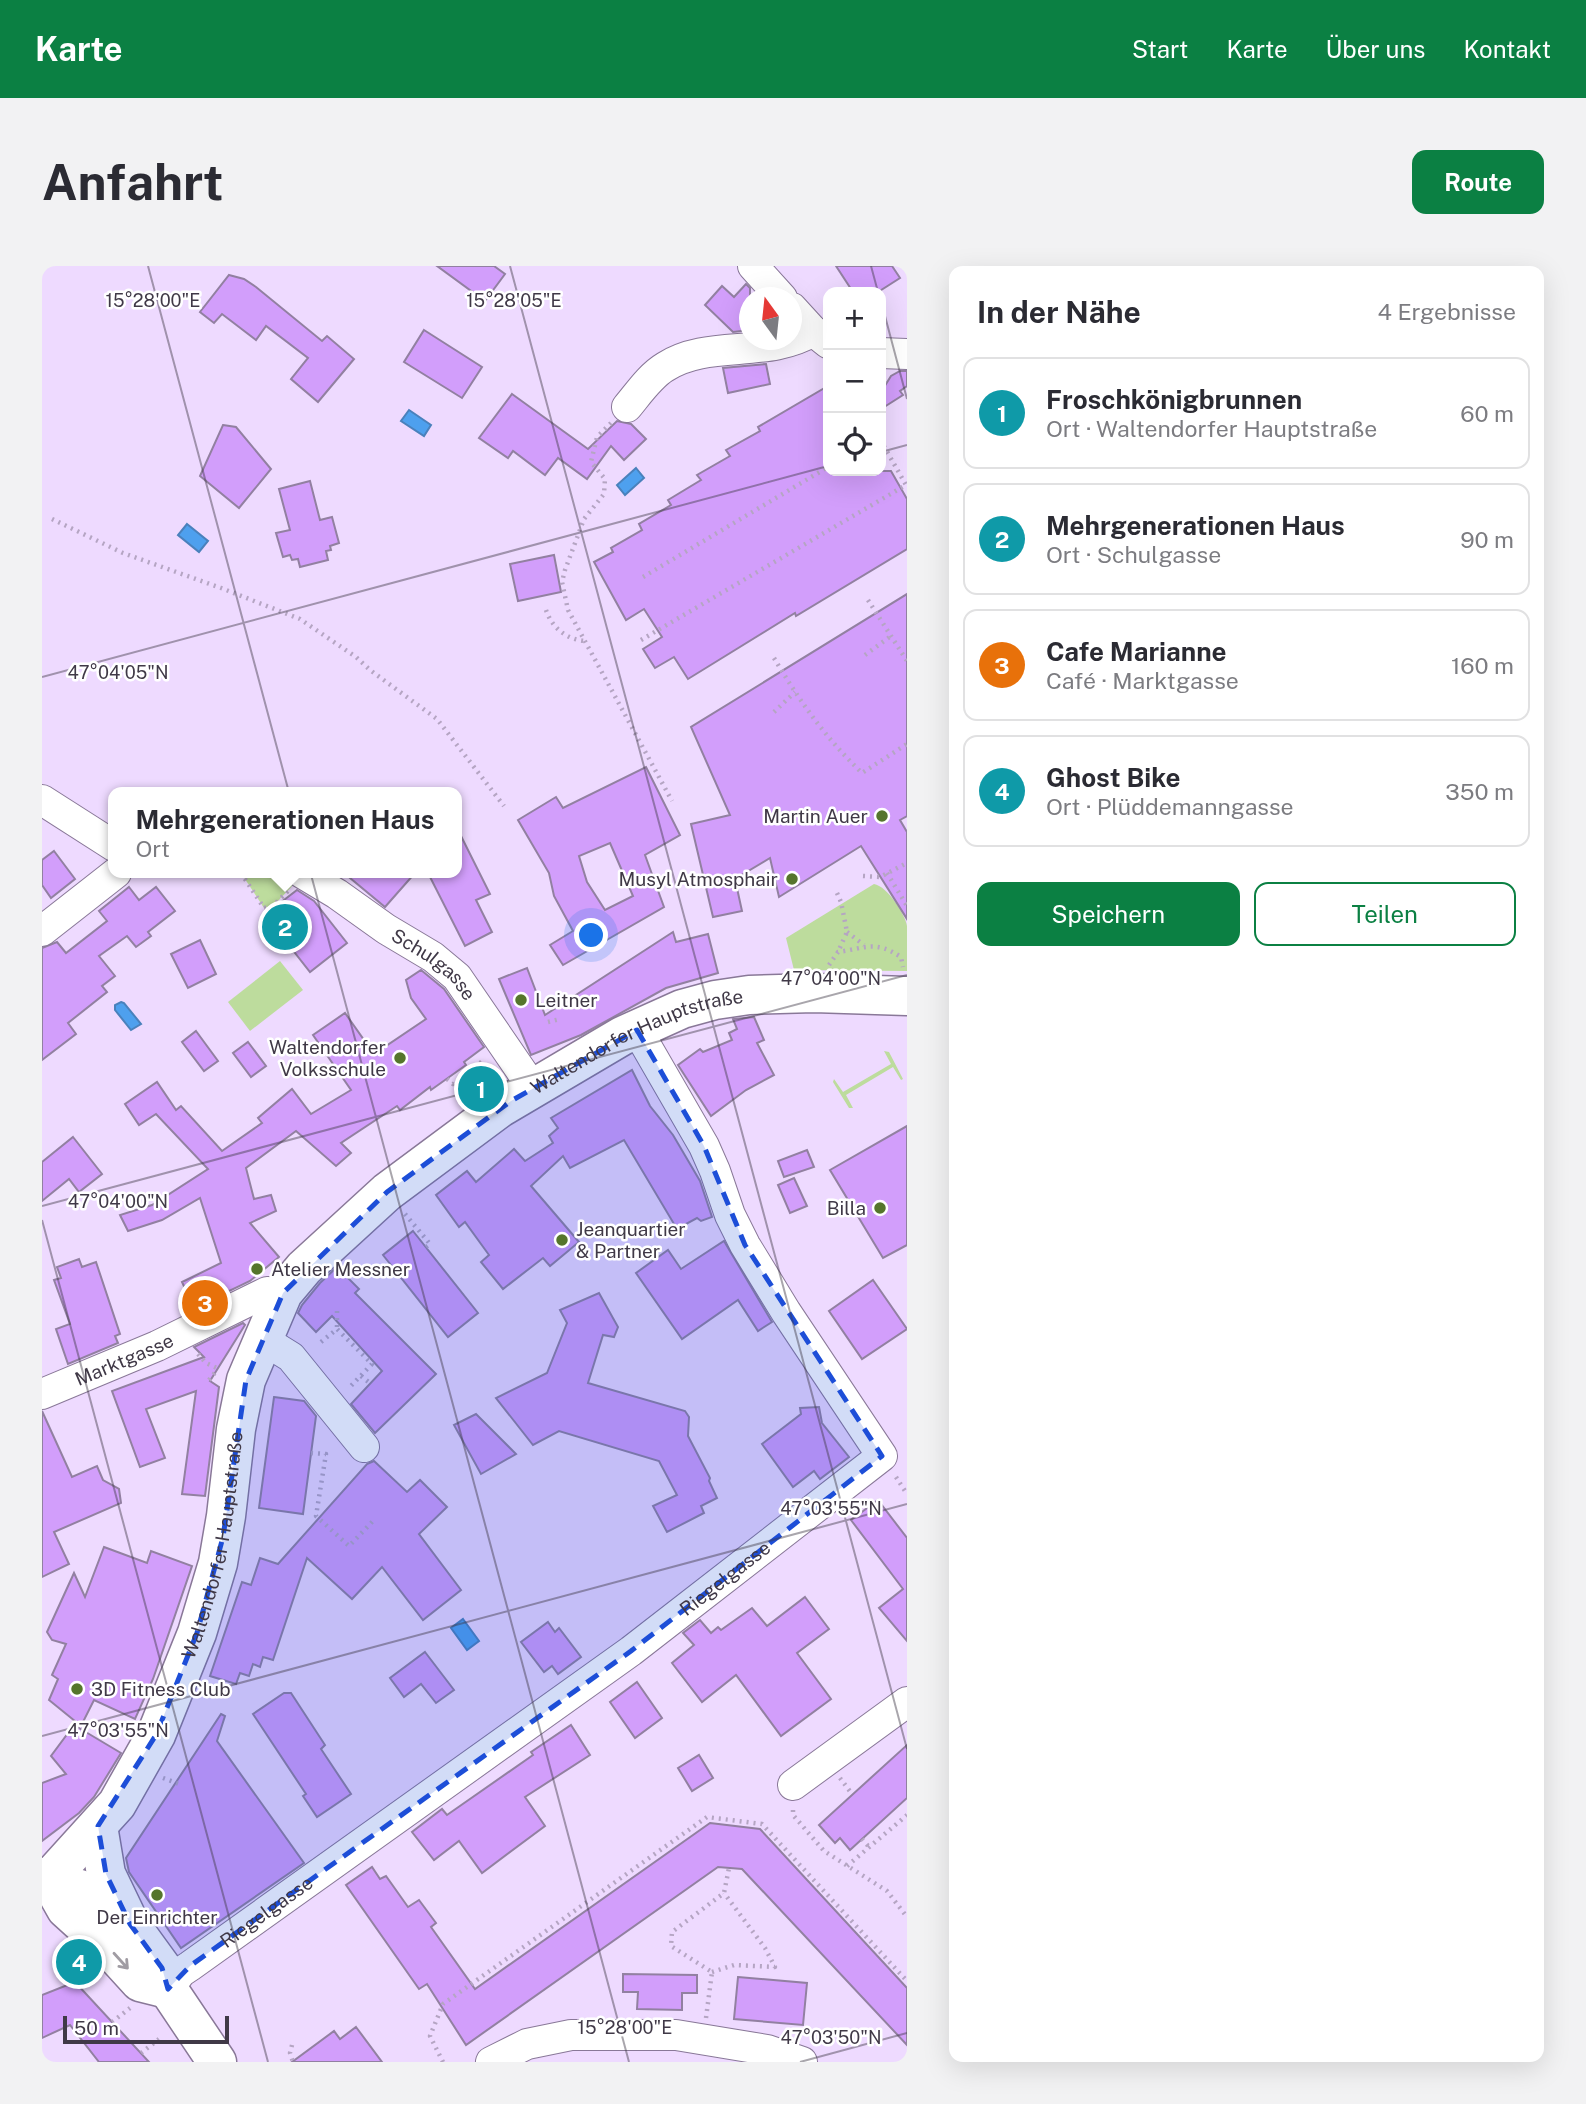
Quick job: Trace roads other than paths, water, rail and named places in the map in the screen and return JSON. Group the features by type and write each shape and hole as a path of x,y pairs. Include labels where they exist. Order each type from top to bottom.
{"main road":[{"name":"Waltendorfer Hauptstraße","path":"46,1878 117,1804 156,1735 197,1633 212,1585 223,1537 236,1429 246,1380 261,1339 283,1293 304,1268 387,1192 500,1108 637,1030 682,1009 715,1000 749,995 814,993 905,984"},
{"path":"98,1826 106,1874 130,1924 162,1968 168,1989 217,2062"},
{"path":"46,1878 66,1909 110,1948 140,1982 168,1989"},
{"path":"46,1878 80,1889 130,1924"}],"street":[{"path":"753,266 772,287"},
{"path":"802,318 821,337"},
{"path":"627,407 661,369 676,360 694,355 753,349 804,337 821,337"},
{"path":"886,353 907,354"},
{"path":"42,800 108,842"},
{"path":"42,931 110,878"},
{"name":"Schulgasse","path":"294,883 337,894 386,929 433,957 457,977 533,1088"},
{"name":"Riegelgasse","path":"168,1989 190,1966 631,1651 882,1456 745,1245 730,1215 704,1146 637,1030"},
{"name":"Marktgasse","path":"42,1395 181,1335 267,1292 283,1293"},
{"path":"261,1339 291,1357 364,1447"},
{"path":"793,1785 907,1702"},
{"path":"491,2062 527,2044 571,2035 676,2035 767,2050 802,2062"}],"water":[{"path":"409,410 431,425 424,436 401,421"},
{"path":"636,468 644,478 625,495 617,485"},
{"path":"187,524 208,541 199,552 178,535"},
{"path":"121,1002 141,1024 131,1030 115,1010 115,1005"},
{"path":"463,1619 479,1641 467,1650 451,1628"}],"place":[{"name":"Martin Auer","path":"882,816"},
{"name":"Musyl Atmosphair","path":"792,879"},
{"name":"Mehrgenerationen Haus","path":"285,927"},
{"name":"Leitner","path":"521,1000"},
{"name":"Waltendorfer Volksschule","path":"400,1058"},
{"name":"Froschkönigbrunnen","path":"481,1089"},
{"name":"Billa","path":"880,1208"},
{"name":"Jeanquartier & Partner","path":"562,1240"},
{"name":"Atelier Messner","path":"257,1269"},
{"name":"Cafe Marianne","path":"205,1303"},
{"name":"3D Fitness Club","path":"77,1689"},
{"name":"Der Einrichter","path":"157,1895"},
{"name":"Ghost Bike","path":"79,1962"}]}
